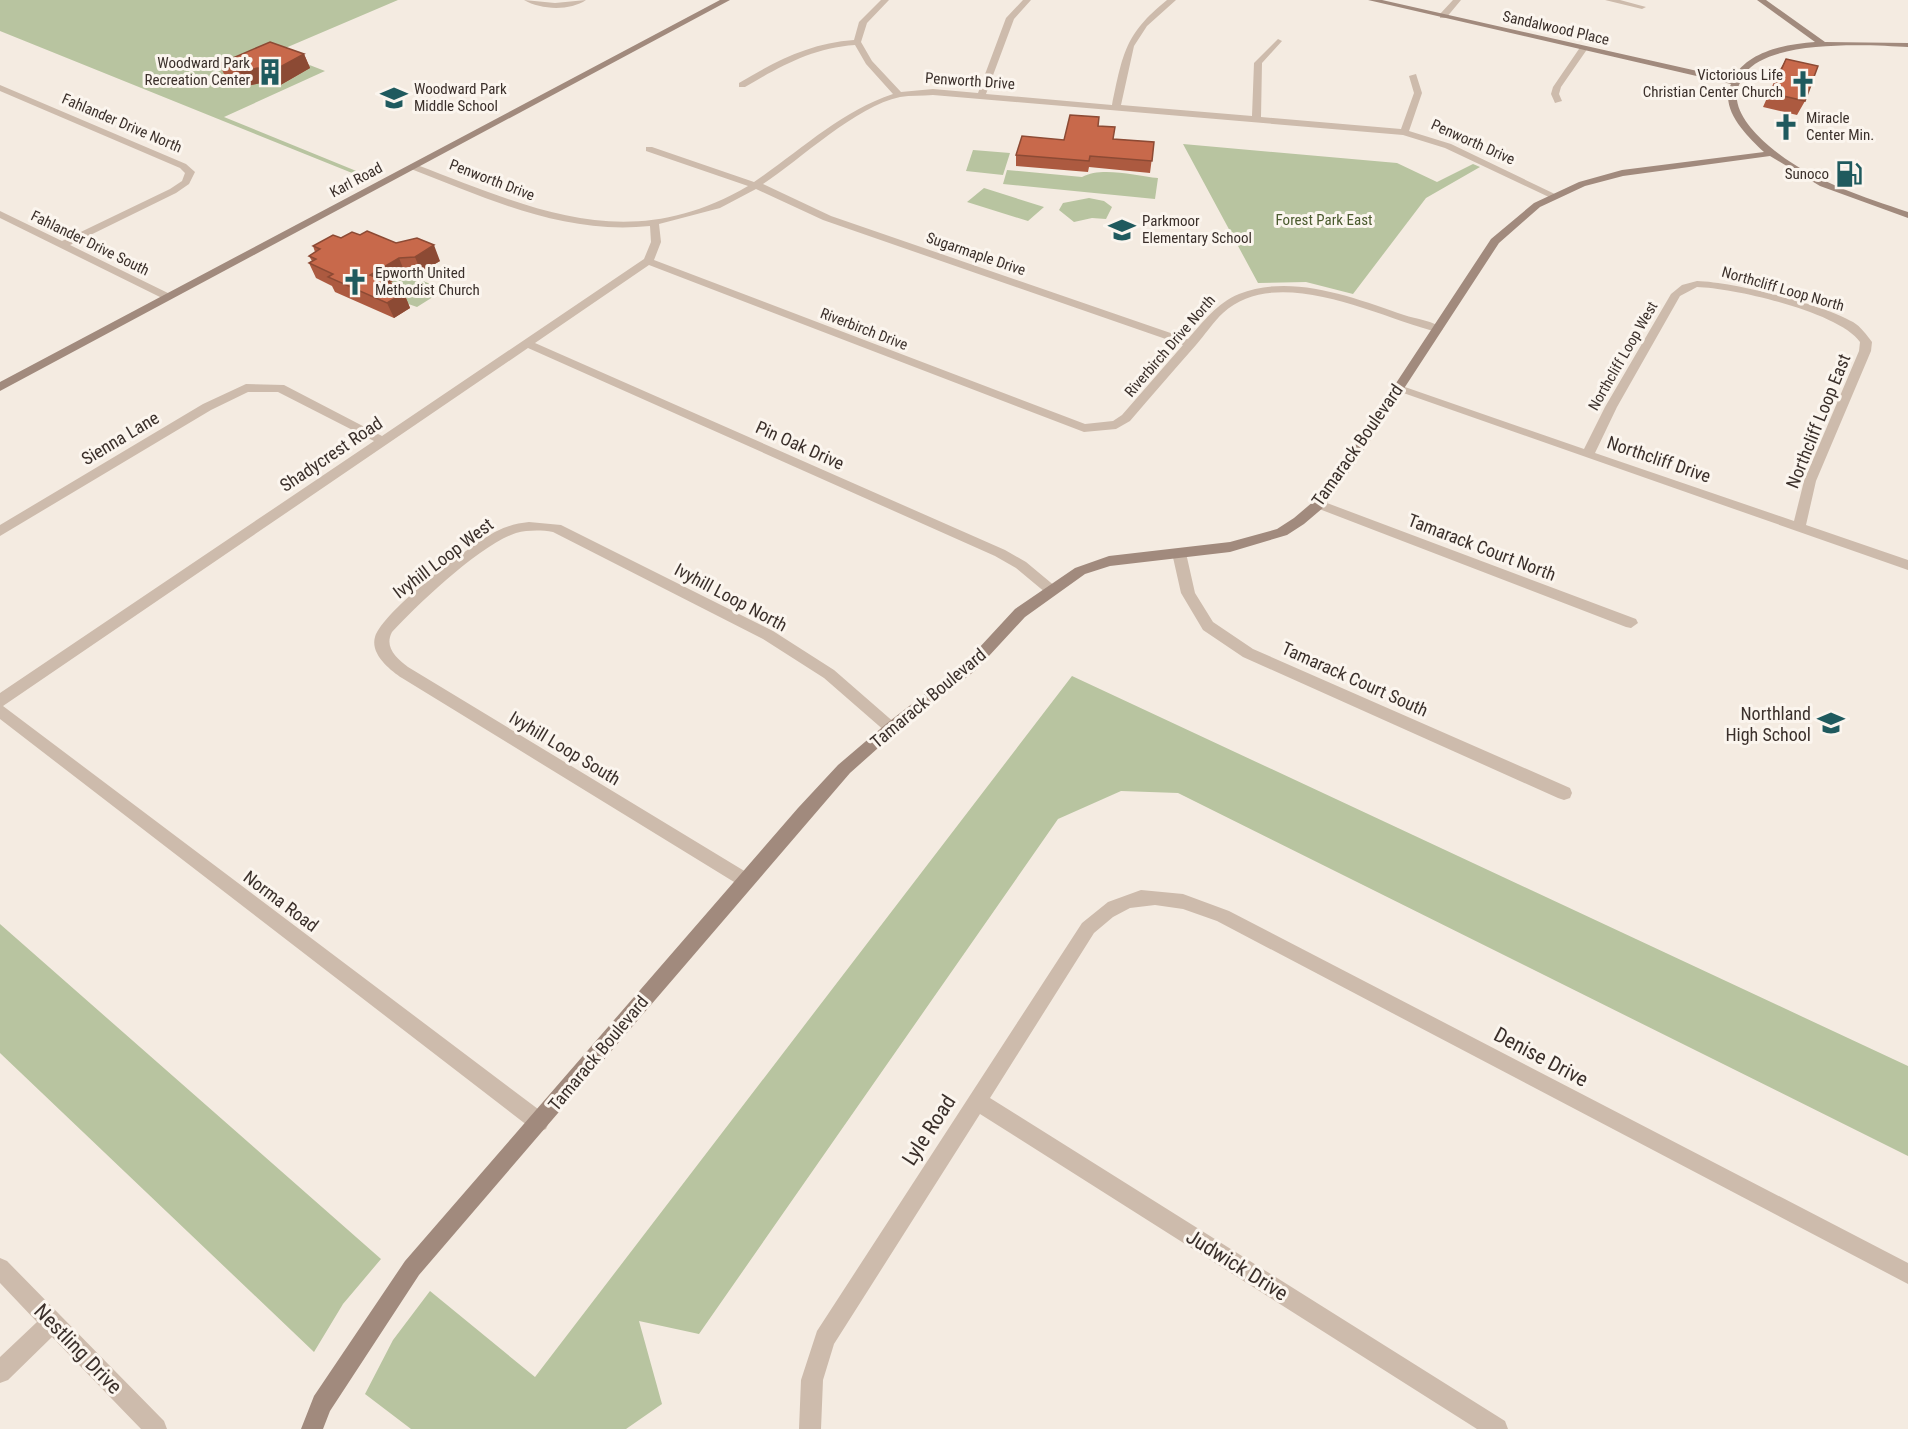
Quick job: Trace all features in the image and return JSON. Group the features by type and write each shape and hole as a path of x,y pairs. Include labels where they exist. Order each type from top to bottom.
{"street":[{"path":"528,0 561,6 582,0"},
{"name":"Karl Road","path":"0,387 726,0"},
{"path":"885,0 863,22 857,42 869,62 898,95"},
{"path":"981,97 1010,18 1027,0"},
{"path":"1116,108 1132,39 1142,25 1172,0"},
{"name":"Sandalwood Place","path":"1372,0 1734,82"},
{"path":"1443,16 1457,0"},
{"path":"1609,0 1642,7"},
{"path":"1761,0 1823,44"},
{"path":"1256,119 1258,63 1278,41"},
{"path":"742,86 801,51 820,45 857,42"},
{"path":"1908,45 1871,42 1797,47 1756,60 1743,70 1734,82 1731,97 1736,113 1751,134 1773,153 1836,189 1908,215"},
{"path":"1558,101 1555,94 1557,87 1584,48"},
{"path":"1404,132 1418,93 1413,76"},
{"name":"Fahlander Drive North","path":"0,88 183,166 190,172 186,182 173,191 61,245"},
{"name":"Penworth Drive","path":"414,167 555,218 595,224 653,222 713,207 754,185 867,108 898,95 933,92 1404,132 1448,146 1554,196"},
{"name":"Sugarmaple Drive","path":"649,149 754,185 827,218 1191,344"},
{"name":"Tamarack Boulevard","path":"312,1429 322,1404 412,1268 745,880 844,769 891,728 971,666 1020,613 1080,571 1109,561 1230,547 1282,532 1319,504 1495,241 1537,206 1554,196 1600,178 1628,171 1773,153"},
{"name":"Fahlander Drive South","path":"0,214 168,297"},
{"path":"648,261 657,246 653,222"},
{"name":"Shadycrest Road","path":"0,701 648,261"},
{"name":"Riverbirch Drive","path":"648,261 1069,424"},
{"name":"Northcliff Loop North","path":"1696,284 1722,286 1827,315 1859,332"},
{"name":"Northcliff Loop West","path":"1588,454 1611,406 1676,294 1684,287 1696,284"},
{"name":"Riverbirch Drive North","path":"1069,424 1093,429 1116,425 1126,418 1230,301 1244,295 1270,290 1298,290 1327,295 1437,329"},
{"name":"Northcliff Loop East","path":"1799,526 1810,481 1865,351 1866,342 1859,332"},
{"name":"Pin Oak Drive","path":"528,344 1000,553 1026,569 1051,590"},
{"name":"Sienna Lane","path":"0,531 233,393 263,387 280,388 383,441"},
{"name":"Northcliff Drive","path":"1398,389 1908,565"},
{"name":"Tamarack Court North","path":"1319,504 1631,623"},
{"name":"Ivyhill Loop West","path":"382,636 386,627 401,611 491,540 517,528 538,525"},
{"name":"Ivyhill Loop North","path":"538,525 556,528 575,536 768,635 829,674 891,728"},
{"name":"Tamarack Court South","path":"1179,553 1188,593 1208,626 1248,653 1564,793"},
{"name":"Ivyhill Loop South","path":"382,636 382,646 390,662 407,674 745,880"},
{"name":"Norma Road","path":"0,711 539,1122"},
{"name":"Lyle Road","path":"810,1429 812,1380 825,1339 1088,928 1114,907 1148,896"},
{"name":"Denise Drive","path":"1148,896 1186,900 1223,916 1908,1274"},
{"name":"Judwick Drive","path":"977,1101 1497,1429"},
{"name":"Nestling Drive","path":"0,1268 156,1429"},
{"path":"0,1372 52,1322"}],"green space":[{"path":"0,0 398,0 276,52 325,71 224,117 371,177 367,179 0,31"},
{"name":"Forest Park East","path":"1183,144 1397,163 1437,182 1473,164 1480,167 1426,198 1353,294 1306,282 1258,283"},
{"path":"973,150 1010,153 1003,175 966,171"},
{"path":"1007,170 1082,177 1099,172 1109,172 1158,178 1155,199 1003,184"},
{"path":"984,188 1044,207 1028,221 967,202"},
{"path":"1089,198 1104,201 1112,207 1106,219 1092,218 1074,222 1059,210 1063,203"},
{"path":"405,273 444,290 417,307 374,292"},
{"path":"1072,676 1908,1066 1908,1156 1178,793 1121,791 1058,819 699,1334 639,1321 662,1404 626,1429 411,1429 365,1394 393,1340 430,1291 535,1377"},
{"path":"0,924 381,1259 343,1304 314,1352 0,1053"}],"building":[{"path":"270,42 304,54 271,72 258,68 240,72 219,64"},
{"path":"1786,59 1818,66 1805,101 1771,93"},
{"path":"1070,115 1099,117 1098,126 1115,127 1113,139 1154,142 1152,161 1090,156 1089,161 1016,155 1022,136 1064,140"},
{"path":"367,231 396,243 417,238 434,245 415,257 399,258 370,275 398,286 394,288 404,293 387,303 328,277 333,274 309,263 316,259 309,256 320,249 313,246 333,235 341,238 352,232 360,235"}],"place":[{"name":"Woodward Park Recreation Center","path":"270,72"},
{"name":"Victorious Life Christian Center Church","path":"1803,84"},
{"name":"Woodward Park Middle School","path":"394,98"},
{"name":"Miracle Center Min.","path":"1786,127"},
{"name":"Sunoco","path":"1849,174"},
{"name":"Parkmoor Elementary School","path":"1122,230"},
{"name":"Epworth United Methodist Church","path":"355,282"},
{"name":"Northland High School","path":"1831,723"}]}
